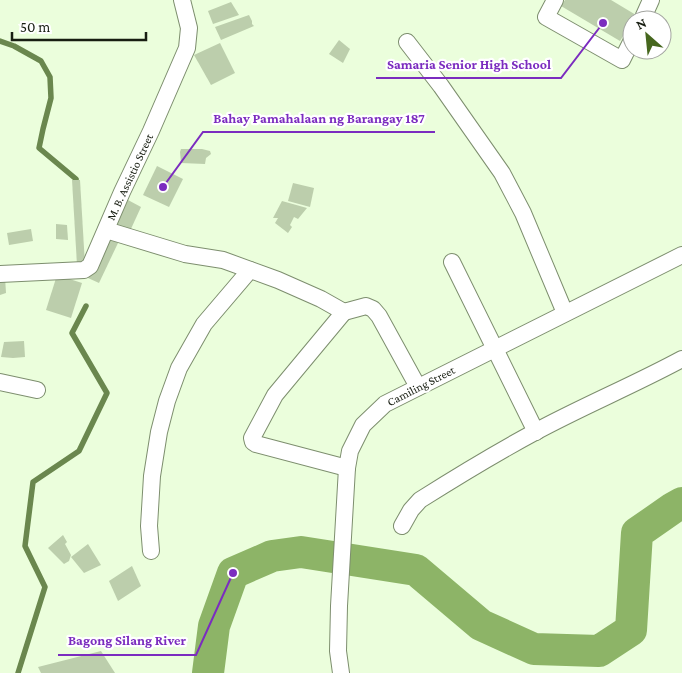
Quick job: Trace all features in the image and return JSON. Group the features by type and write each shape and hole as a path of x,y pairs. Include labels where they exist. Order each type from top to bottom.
{"street":[{"name":"M. B. Assistio Street","path":"0,274 84,270 90,266 122,192 152,131 187,48 189,28 182,0"},
{"path":"555,0 546,17 622,60"},
{"path":"407,42 441,86 502,173 523,212 565,313"},
{"path":"106,230 185,254 222,260 278,280 321,299 344,312"},
{"name":"Camiling Street","path":"340,673 338,651 339,606 348,468 350,451 363,425 385,404 682,255"},
{"path":"452,262 536,432"},
{"path":"151,551 149,526 152,476 159,432 176,376 204,324 250,270"},
{"path":"348,468 256,444 252,438 275,395 344,312 366,306 373,309 379,316 418,387"},
{"path":"402,526 411,510 420,500 497,453 682,360"},
{"path":"0,382 37,390"}],"building":[{"path":"565,0 611,0 628,10 622,10 622,38 620,41 561,6"},
{"path":"231,2 239,15 213,24 208,11"},
{"path":"249,15 254,26 221,40 215,27"},
{"path":"339,40 350,49 343,63 329,54"},
{"path":"220,43 235,73 211,85 194,55"},
{"path":"181,149 202,149 210,151 211,154 206,158 205,164 181,163"},
{"path":"157,166 183,179 169,207 143,195"},
{"path":"72,180 80,180 85,265 77,265"},
{"path":"293,183 314,188 310,207 288,201"},
{"path":"128,200 141,207 130,231 116,225"},
{"path":"282,201 307,208 298,219 294,217 290,225 292,227 288,233 275,223 278,218 273,218"},
{"path":"56,224 67,225 68,240 56,239"},
{"path":"31,229 33,241 9,245 7,233"},
{"path":"107,237 118,243 99,283 88,278"},
{"path":"57,275 82,283 71,318 46,310"},
{"path":"0,277 5,277 6,293 0,295"},
{"path":"24,341 25,357 1,357 4,342"},
{"path":"63,535 71,555 69,561 64,564 48,548"},
{"path":"88,544 101,565 84,573 71,557"},
{"path":"132,566 141,586 118,601 109,581"},
{"path":"101,651 115,673 41,673 38,667"}],"waterway":[{"path":"0,41 14,46 41,61 50,77 51,98 39,148 76,179"},
{"path":"18,673 45,587 25,546 33,482 79,451 107,393 72,333 86,306"},
{"path":"208,673 214,626 233,573 272,556 301,552 416,570 481,625 534,649 599,651 631,630 637,533 682,503"}],"place":[{"name":"Samaria Senior High School","path":"603,23"},
{"name":"Bahay Pamahalaan ng Barangay 187","path":"163,187"},
{"name":"Bagong Silang River","path":"233,573"}]}
